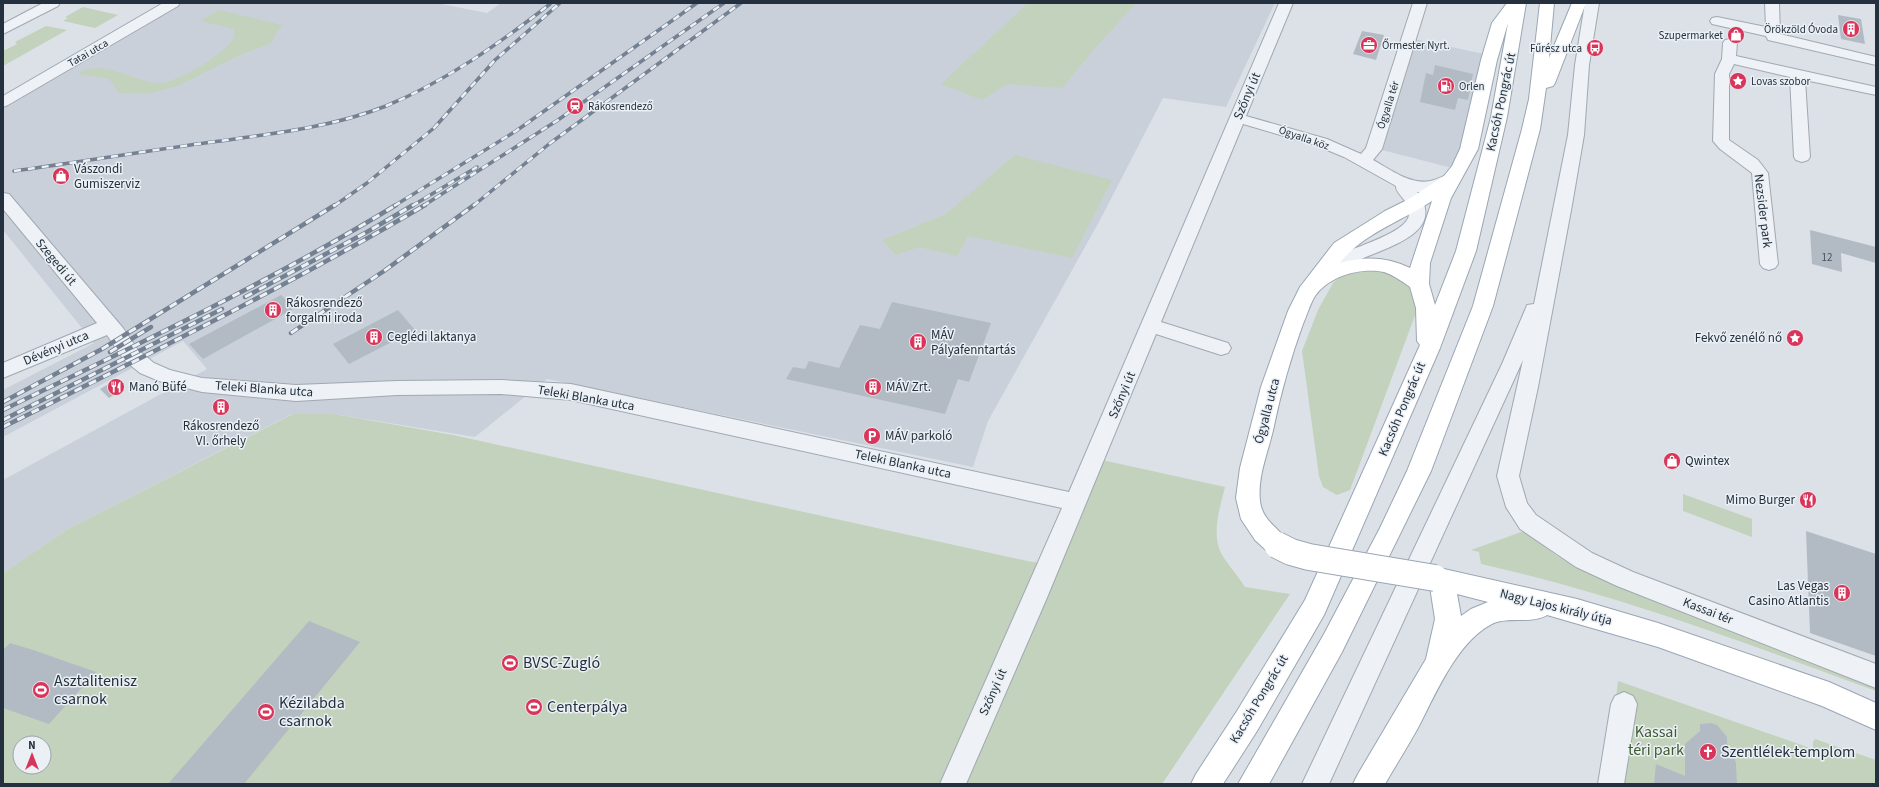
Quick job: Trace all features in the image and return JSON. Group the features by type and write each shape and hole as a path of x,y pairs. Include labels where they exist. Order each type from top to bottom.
{"main road":[{"path":"1428,348 1426,308 1419,284 1420,263 1442,198 1451,179 1460,168 1469,149 1488,60 1500,23 1515,3"},
{"name":"Kacsóh Pongrác út","path":"1206,784 1247,721 1315,607 1428,348 1468,244 1499,117 1519,3"},
{"path":"1253,784 1333,643 1390,534 1419,471 1483,306 1531,129 1537,99 1547,3"},
{"path":"1537,99 1551,76 1556,58 1579,3"},
{"path":"1316,284 1330,260 1341,248 1392,215 1416,203 1451,179"},
{"path":"1316,284 1350,267 1375,264 1399,270 1419,284"},
{"name":"Ógyalla utca","path":"1277,545 1260,530 1251,515 1248,505 1249,483 1267,406 1287,339 1301,305 1316,284"},
{"name":"Nagy Lajos király útja","path":"1277,545 1291,552 1309,557 1439,579 1577,611 1658,635 1829,695 1876,717"},
{"path":"1436,667 1448,618 1439,579"},
{"path":"1368,784 1436,667 1462,632 1479,618 1490,613 1529,607 1577,611"},
{"name":"Nagy Lajos király útja","path":"1829,695 1876,706"}],"street":[{"path":"3,30 53,3"},
{"name":"Tatai utca","path":"3,102 172,3"},
{"name":"Szőnyi út","path":"953,784 1076,502 1286,3"},
{"name":"Ógyalla tér","path":"1366,163 1374,149 1420,3"},
{"path":"1315,784 1512,364 1550,270 1564,205 1576,135 1582,64 1592,3"},
{"path":"1772,3 1773,37 1876,61"},
{"path":"1717,21 1773,33"},
{"name":"Nezsider park","path":"1730,43 1729,59 1722,74 1721,142 1727,148 1756,166 1760,173 1769,264"},
{"path":"1729,59 1876,91"},
{"path":"1797,74 1802,157"},
{"name":"Ógyalla köz","path":"1237,119 1252,121 1321,142 1366,163 1407,185 1426,188 1433,187 1451,179"},
{"name":"Ógyalla köz","path":"1366,163 1394,189 1398,203 1392,215"},
{"name":"Ógyalla köz","path":"1396,180 1416,203"},
{"name":"Szegedi út","path":"4,201 110,326"},
{"path":"1316,284 1346,260 1388,240 1412,226 1416,220 1416,203"},
{"name":"Kassai tér","path":"1550,270 1528,387 1508,476 1517,507 1528,522 1584,560 1625,579 1876,676"},
{"name":"Dévényi utca","path":"3,371 110,326"},
{"name":"Teleki Blanka utca","path":"110,326 131,355 147,368 166,376 190,383 296,393 397,388 494,387 571,392 1076,502"},
{"path":"1151,326 1222,348"},
{"name":"Nagy Lajos király útja","path":"1829,695 1876,714"},
{"path":"1611,784 1624,704"}],"shaded area":[{"path":"162,3 436,3 487,13 501,3 1275,3 1226,107 1163,98 1100,220 988,421 973,467 547,379 475,437 334,414 292,414 68,529 3,573 3,480 207,369 183,341 3,437 3,390 94,343 3,230 3,95"},
{"path":"1414,39 1484,54 1456,169 1378,149"}],"green space":[{"path":"1028,3 1136,3 1062,88 1007,84 982,100 941,84"},
{"path":"83,7 118,15 95,28 63,21 68,18 65,17"},
{"path":"219,10 282,25 270,44 240,55 180,85 148,94 119,93 109,79 78,74 98,68 108,69 150,82 160,83 168,82 189,73 222,51 230,44 234,37 234,29 200,21"},
{"path":"46,26 67,30 3,66 3,51 17,44 15,42"},
{"path":"1015,155 1112,180 1072,258 968,236 957,256 919,247 896,255 882,240 946,214"},
{"path":"1373,268 1408,279 1420,302 1350,490 1337,495 1323,487 1319,476 1302,351 1318,310 1333,283 1342,275"},
{"name":"BVSC-Zugló","path":"293,414 334,414 453,435 1032,562 1050,563 1102,460 1225,487 1217,527 1218,543 1222,555 1245,587 1290,594 1162,784 3,784 3,573 68,529"},
{"path":"1683,494 1752,519 1752,537 1683,511"},
{"path":"1524,531 1557,556 1585,571 1876,685 1876,691 1681,621 1582,590 1481,564 1479,552 1471,550"},
{"name":"Kassai téri park","path":"1618,681 1813,749 1813,742 1815,739 1876,760 1876,784 1606,784"}],"building":[{"name":"Örökzöld Óvoda","path":"1838,15 1861,19 1865,44 1841,39"},
{"name":"Őrmester Nyrt.","path":"1362,31 1384,35 1376,60 1353,54"},
{"name":"Orlen","path":"1435,65 1473,74 1468,100 1458,98 1455,110 1420,102 1426,73 1433,75"},
{"path":"1810,230 1876,247 1876,263 1841,253 1842,272 1812,264"},
{"path":"281,295 295,308 203,359 189,344"},
{"path":"892,302 991,323 969,382 958,379 945,414 786,379 793,367 805,369 809,361 839,368 860,325 880,329"},
{"name":"Ceglédi laktanya","path":"398,310 415,330 349,364 333,344"},
{"name":"Manó Büfé","path":"114,381 123,390 109,398 100,389"},
{"name":"Las Vegas Casino Atlantis","path":"1806,531 1876,554 1876,656 1810,633"},
{"name":"Kézilabda csarnok","path":"309,621 360,642 244,784 168,784"},
{"name":"Asztalitenisz csarnok","path":"10,643 96,672 49,724 3,708 3,650"},
{"name":"Szentlélek-templom","path":"1711,723 1717,725 1727,737 1727,743 1734,756 1736,764 1737,784 1654,784 1656,764 1685,776 1685,744 1700,731 1700,724"}],"railway":[{"path":"334,206 367,183 434,128 495,60 560,3"},
{"path":"394,206 516,131 697,3"},
{"path":"423,206 558,120 724,3"},
{"path":"473,206 549,144 741,3"},
{"path":"14,171 278,133 322,125 365,114 408,96 451,73 492,47 550,4"},
{"path":"412,206 477,167"},
{"path":"3,402 102,349 335,205"},
{"path":"3,410 153,337 251,287 396,205"},
{"path":"245,297 367,232 413,205"},
{"path":"3,427 269,292 425,205"},
{"path":"291,333 384,271 474,205"},
{"path":"3,420 222,309"},
{"path":"110,352 151,327"}],"place":[{"name":"Örökzöld Óvoda","path":"1851,29"},
{"name":"Szupermarket","path":"1736,35"},
{"name":"Őrmester Nyrt.","path":"1369,45"},
{"name":"Fűrész utca","path":"1595,48"},
{"name":"Lovas szobor","path":"1738,81"},
{"name":"Orlen","path":"1446,86"},
{"name":"Rákosrendező","path":"575,106"},
{"name":"Vászondi Gumiszerviz","path":"61,176"},
{"name":"Rákosrendező forgalmi iroda","path":"273,310"},
{"name":"Ceglédi laktanya","path":"374,337"},
{"name":"Fekvő zenélő nő","path":"1795,338"},
{"name":"MÁV Pályafenntartás","path":"918,342"},
{"name":"Manó Büfé","path":"116,387"},
{"name":"MÁV Zrt.","path":"873,387"},
{"name":"Rákosrendező VI. őrhely","path":"221,407"},
{"name":"MÁV parkoló","path":"872,436"},
{"name":"Qwintex","path":"1672,461"},
{"name":"Mimo Burger","path":"1808,500"},
{"name":"Las Vegas Casino Atlantis","path":"1842,593"},
{"name":"BVSC-Zugló","path":"510,663"},
{"name":"Asztalitenisz csarnok","path":"41,690"},
{"name":"Centerpálya","path":"534,707"},
{"name":"Kézilabda csarnok","path":"266,712"},
{"name":"Szentlélek-templom","path":"1708,752"}]}
